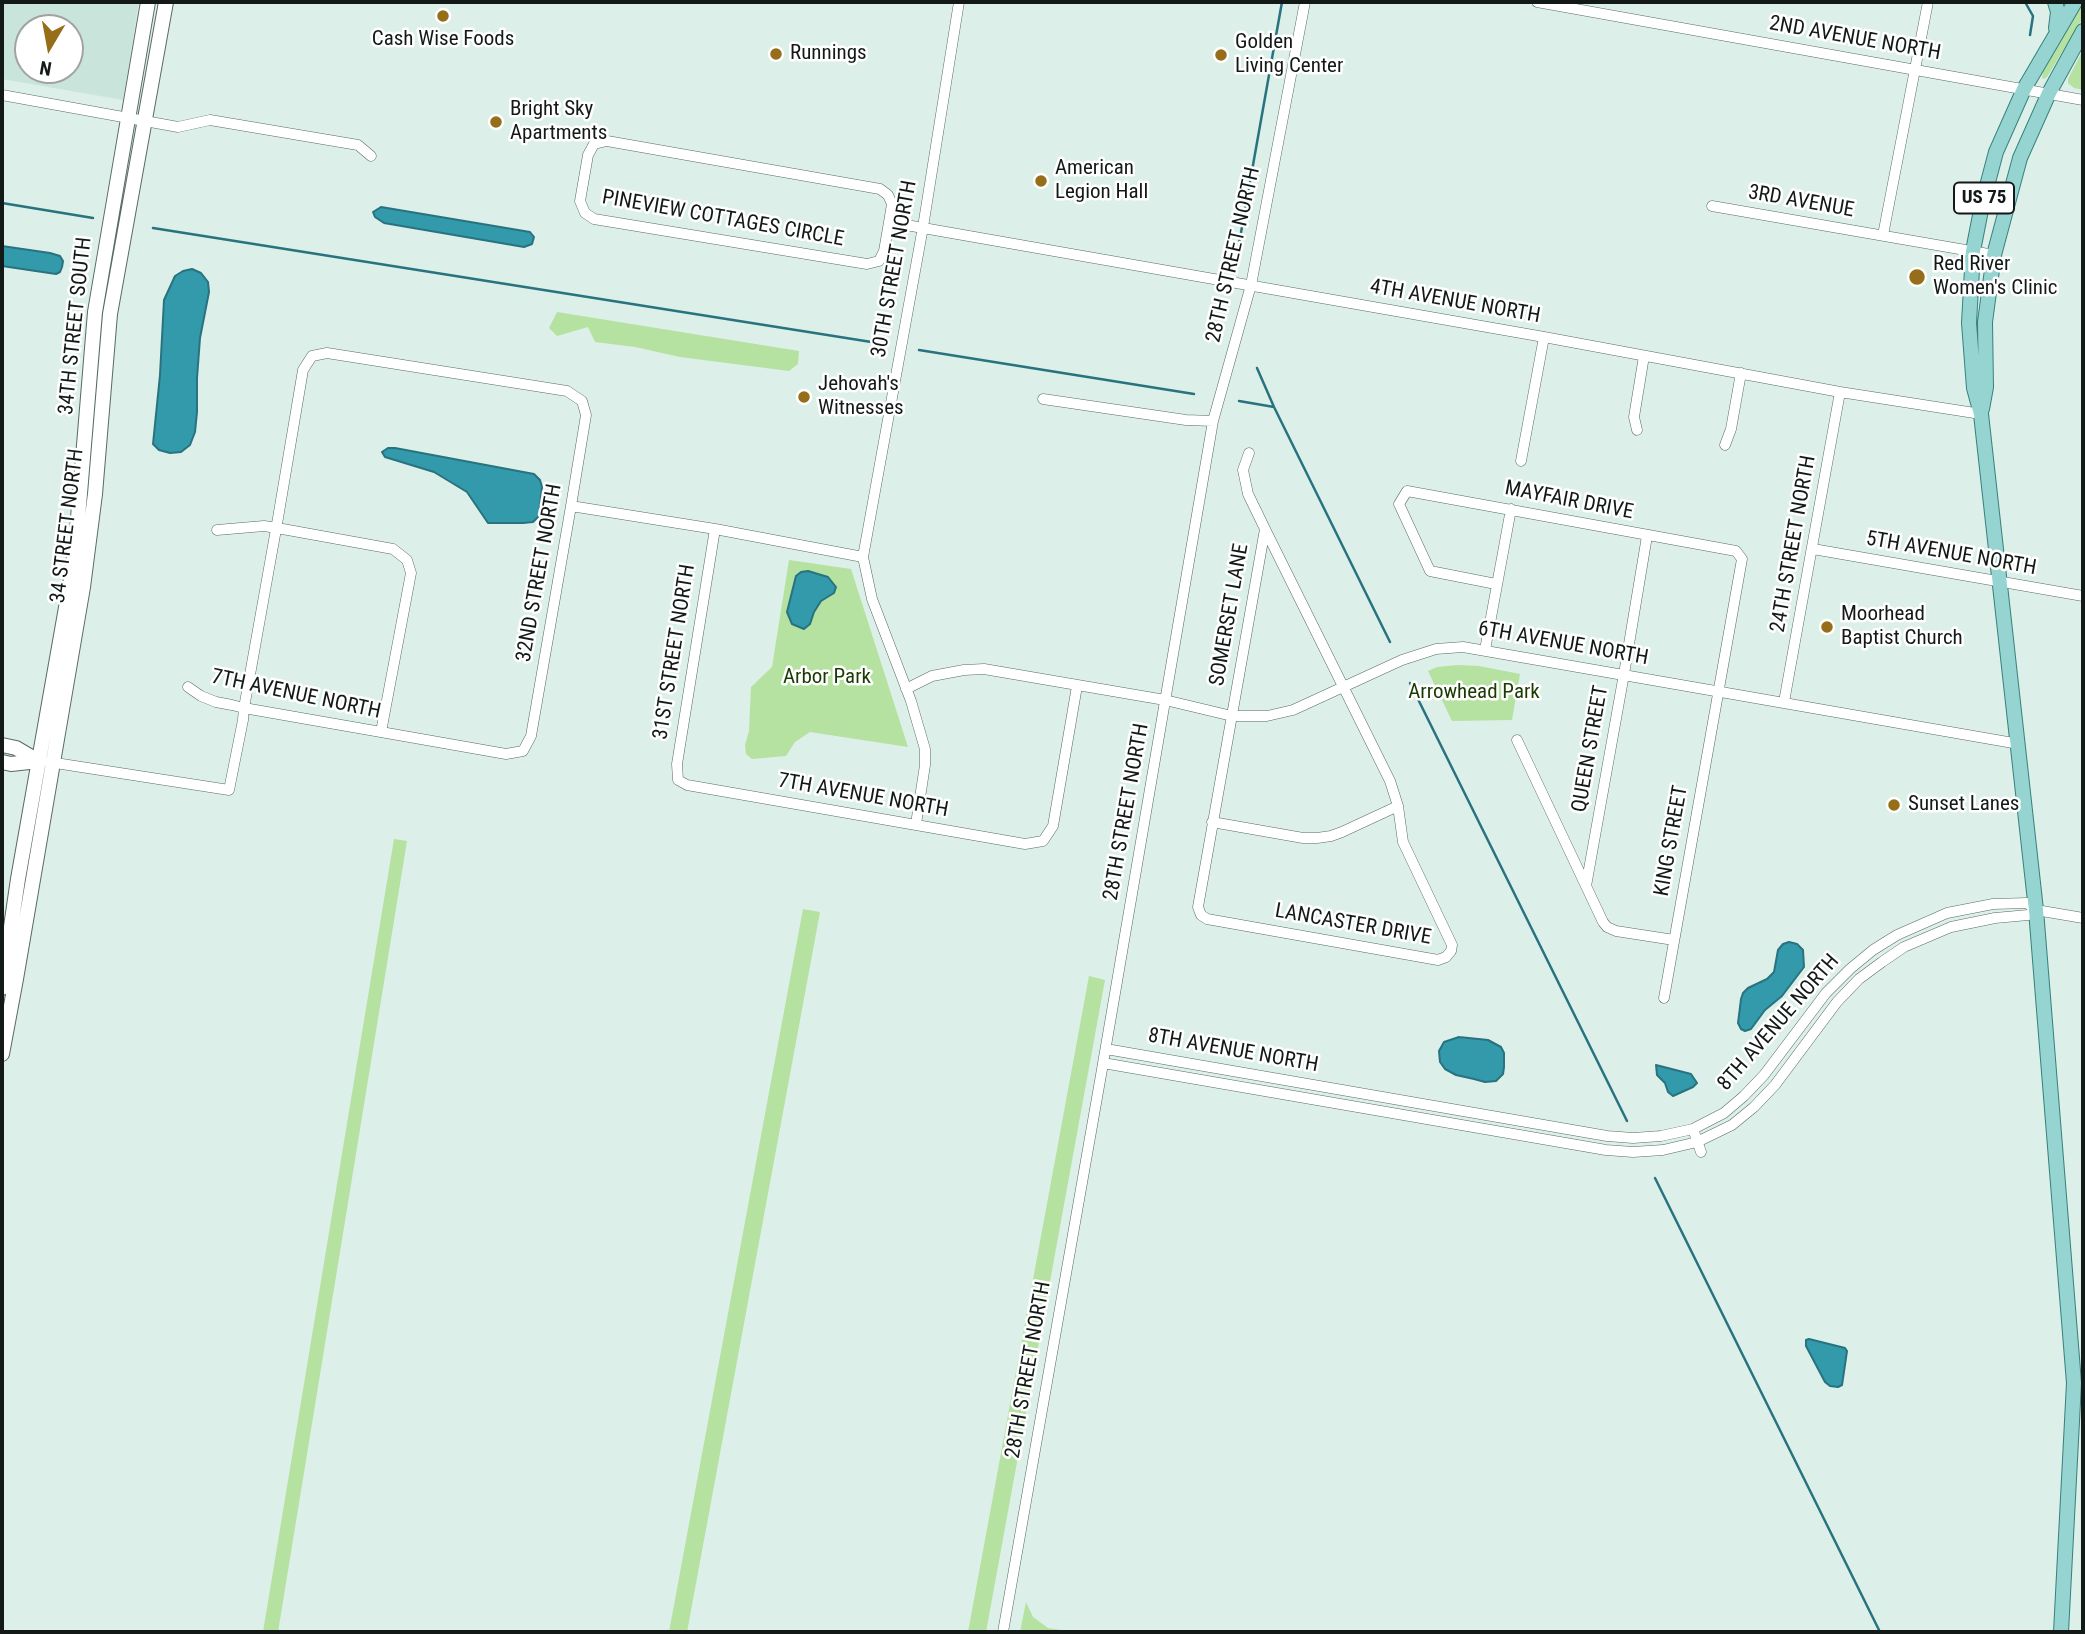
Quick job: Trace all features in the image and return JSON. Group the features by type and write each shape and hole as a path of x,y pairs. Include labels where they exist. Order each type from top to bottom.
{"main road":[{"name":"34TH STREET SOUTH","path":"2,988 18,879 46,762 71,574 95,312 148,2"},
{"name":"34 STREET NORTH","path":"2,1054 46,762 90,541 110,314 166,2"},
{"path":"2055,2 2058,12 2055,34"},
{"name":"US 75","path":"2061,1632 2074,1383 2036,910 2001,582 1981,414 1974,388 1969,323 1973,251 1996,152 2024,89 2075,2"},
{"name":"US 75","path":"1981,414 1986,387 1985,322 1994,255 2020,158 2049,93 2083,31"},
{"path":"2,746 16,748 46,762"},
{"path":"2,762 46,762"}],"street":[{"name":"30TH STREET NORTH","path":"916,824 925,749 872,599 863,557 923,227 959,2"},
{"name":"28TH STREET NORTH","path":"1003,1632 1213,421 1251,285 1305,2"},
{"name":"2ND AVENUE NORTH","path":"1537,2 2083,100"},
{"path":"1604,14 1606,2"},
{"path":"1883,236 1928,2"},
{"path":"2,95 178,127 210,120 358,145 371,156"},
{"name":"PINEVIEW COTTAGES CIRCLE","path":"607,141 880,189 888,195 892,204 889,222 884,251 879,261 867,264 594,219 585,213 580,201 588,155 594,144 607,141"},
{"name":"3RD AVENUE","path":"1712,206 1994,255"},
{"path":"889,222 923,227"},
{"name":"4TH AVENUE NORTH","path":"923,227 1981,414"},
{"path":"1521,461 1544,337"},
{"name":"32ND STREET NORTH","path":"276,528 303,370 312,356 327,353 567,391 582,401 586,415 571,506 531,736 523,751"},
{"path":"1637,430 1634,417 1644,356"},
{"path":"1726,445 1741,373"},
{"name":"24TH STREET NORTH","path":"1784,702 1840,391"},
{"path":"1043,399 1213,421"},
{"path":"1250,453 1243,471 1248,494 1265,529"},
{"name":"MAYFAIR DRIVE","path":"1496,584 1430,571 1399,504 1407,491 1736,551 1742,559 1718,691"},
{"path":"571,506 715,529 863,557"},
{"path":"1485,650 1511,509"},
{"path":"217,530 264,526 393,549 407,560 411,573 381,732"},
{"path":"46,762 229,790 276,528"},
{"name":"31ST STREET NORTH","path":"678,780 677,764 715,529"},
{"name":"SOMERSET LANE","path":"1265,529 1344,686"},
{"name":"SOMERSET LANE","path":"1232,716 1265,529"},
{"name":"QUEEN STREET","path":"1586,886 1647,536"},
{"name":"5TH AVENUE NORTH","path":"1813,550 2083,596"},
{"name":"6TH AVENUE NORTH","path":"906,689 932,676 984,669 1165,701 1232,716 1267,716 1293,710 1402,660 1436,649 1463,647 2018,744"},
{"name":"7TH AVENUE NORTH","path":"678,780 687,785 1025,844 1043,841 1053,826 1077,686"},
{"name":"LANCASTER DRIVE","path":"1232,716 1198,907 1201,915 1208,919 1438,960 1446,957 1452,945 1403,842 1398,806 1390,781 1344,686"},
{"name":"7TH AVENUE NORTH","path":"188,687 216,702 244,708 506,754 523,751"},
{"name":"KING STREET","path":"1664,998 1718,691"},
{"path":"1517,740 1602,922 1616,930 1674,940"},
{"path":"1212,822 1303,838 1317,838 1342,832 1398,806"},
{"name":"8TH AVENUE NORTH","path":"1103,1063 1606,1150 1633,1152 1699,1147 1754,1107 1775,1085 1837,1002 1859,979 1882,962 1904,947 1951,927 1995,918 2028,915 2036,910 2027,903 2018,902 1970,908 1935,918 1897,935 1850,969 1826,993 1764,1075 1744,1096 1724,1113 1692,1129 1661,1136 1607,1136 1106,1049"},
{"path":"2036,910 2083,918"},
{"path":"1692,1129 1699,1147"}],"shaded area":[{"path":"2,2 139,2 123,100 31,84 84,84 84,14 14,14 14,81 2,79"}],"green space":[{"path":"2081,2 2083,18 2044,79 2044,66"},
{"path":"2083,50 2083,90 2074,88 2068,83 2068,79"},
{"path":"557,312 799,351 798,364 789,371 680,357 595,342 588,327 557,336 549,328"},
{"name":"Arbor Park","path":"789,560 851,569 908,747 810,732 795,742 786,756 752,759 746,754 751,687 772,667"},
{"name":"Arrowhead Park","path":"1458,665 1520,674 1512,720 1452,721 1428,671 1437,667"},
{"path":"394,839 407,841 278,1632 263,1632"},
{"path":"803,909 820,912 687,1632 669,1632"},
{"path":"1089,976 1105,980 986,1632 968,1632"},
{"path":"1026,1602 1033,1617 1048,1628 1074,1632 1020,1632"}],"water":[{"path":"381,207 530,232 534,237 532,244 524,247 384,223 375,217 373,212"},
{"path":"2,246 60,256 62,267 56,274 2,266"},
{"path":"192,269 201,273 208,282 209,292 200,338 195,432 190,445 181,452 170,453 159,450 153,444 164,300 175,276"},
{"path":"388,448 534,474 542,487 539,516 533,522 488,523 467,492 434,472 385,457 382,452"},
{"path":"808,571 828,577 836,587 834,593 821,601 810,624 804,629 792,624 787,612 796,576"},
{"path":"1789,942 1797,944 1803,950 1804,967 1782,996 1765,1010 1751,1029 1741,1029 1738,1023 1743,993 1774,972 1778,950"},
{"path":"1459,1037 1488,1040 1501,1047 1504,1053 1503,1074 1496,1081 1485,1082 1456,1075 1445,1069 1440,1062 1439,1051 1444,1042"},
{"path":"1656,1065 1691,1074 1697,1083 1673,1096 1657,1075"},
{"path":"1806,1340 1845,1348 1847,1351 1842,1385 1830,1386 1825,1382 1806,1346"}],"waterway":[{"path":"1237,255 1282,2"},
{"path":"2025,2 2033,16 2030,35"},
{"path":"2,203 93,218"},
{"path":"153,228 884,344"},
{"path":"919,350 1194,394"},
{"path":"1257,368 1390,642"},
{"path":"1239,401 1274,407"},
{"path":"1410,683 1627,1121"},
{"path":"1655,1178 1880,1632"}],"place":[{"name":"Cash Wise Foods","path":"443,16"},
{"name":"Runnings","path":"776,54"},
{"name":"Golden Living Center","path":"1221,55"},
{"name":"Bright Sky Apartments","path":"496,122"},
{"name":"American Legion Hall","path":"1041,181"},
{"name":"Red River Women's Clinic","path":"1917,277"},
{"name":"Jehovah's Witnesses","path":"804,397"},
{"name":"Moorhead Baptist Church","path":"1827,627"},
{"name":"Sunset Lanes","path":"1894,805"}]}
